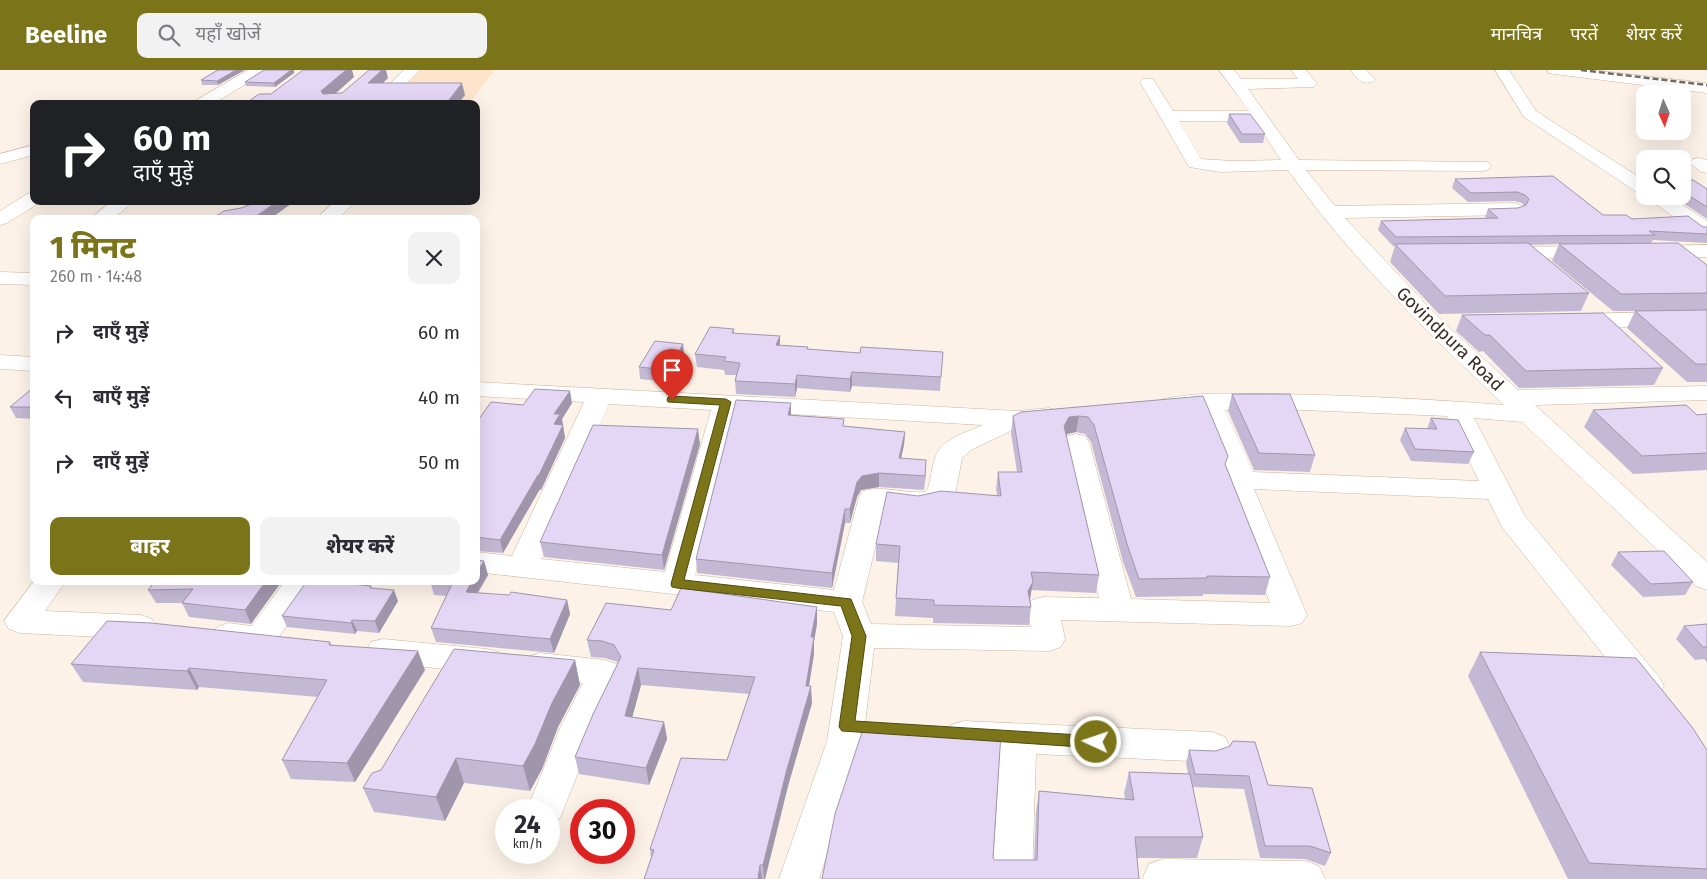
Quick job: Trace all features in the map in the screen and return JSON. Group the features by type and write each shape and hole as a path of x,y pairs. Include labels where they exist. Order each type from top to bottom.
{"street":[{"path":"208,100 259,70"},
{"path":"392,90 412,70"},
{"path":"1231,77 1309,84 1298,70"},
{"path":"1502,70 1530,114 1636,183"},
{"path":"1554,70 1707,88"},
{"name":"Govindpura Road","path":"1231,77 1293,165 1366,254 1432,323 1707,579"},
{"path":"1148,82 1195,163 1214,167 1293,165 1402,166 1410,172 1422,175 1487,170"},
{"path":"1168,116 1260,116"},
{"path":"0,159 30,151"},
{"path":"0,219 30,200"},
{"path":"106,215 119,205"},
{"path":"331,215 342,205"},
{"path":"1670,205 1707,230"},
{"path":"1331,212 1514,209"},
{"path":"1480,253 1675,251 1703,260"},
{"path":"1528,252 1552,273"},
{"path":"1366,254 1395,254"},
{"path":"16,278 30,269"},
{"path":"1586,303 1625,340"},
{"path":"1556,321 1707,318"},
{"path":"1432,323 1460,323"},
{"path":"0,362 30,364"},
{"path":"1660,374 1682,394"},
{"path":"480,389 1018,419 1075,414"},
{"path":"1512,398 1707,393"},
{"path":"522,567 600,396"},
{"path":"1142,408 1209,402 1291,401 1456,408 1531,415"},
{"path":"677,584 726,402"},
{"path":"1209,402 1240,473 1236,480"},
{"path":"1456,408 1512,520 1666,710"},
{"path":"798,879 845,741 861,728 859,636 846,602 873,497 917,502 934,500 942,490 950,456 962,444 1018,419"},
{"path":"1076,442 1118,610"},
{"path":"1236,480 1498,491"},
{"path":"859,636 1049,639 1043,608 1291,615 1236,480"},
{"path":"480,562 846,602"},
{"path":"48,585 20,621 186,630 298,643"},
{"path":"260,639 299,585"},
{"path":"356,648 443,672 605,673 578,728 550,799"},
{"path":"933,733 1212,747"},
{"path":"1012,879 1019,738"},
{"path":"1163,878 1305,879"}],"shaded area":[{"path":"405,70 495,70 472,100 378,100"}],"building":[{"path":"218,70 236,70 217,81 201,80"},
{"path":"264,70 291,70 274,83 245,82"},
{"path":"303,70 346,70 321,91 323,94 342,93 369,70 382,70 368,83 462,83 449,100 251,100 259,94 271,94"},
{"path":"1229,114 1250,114 1265,134 1242,134"},
{"path":"1553,176 1603,215 1626,215 1632,219 1688,216 1703,227 1707,227 1707,234 1649,231 1655,235 1396,237 1381,221 1498,218 1488,209 1518,208 1526,205 1529,199 1517,192 1471,193 1455,179"},
{"path":"1691,180 1707,189 1707,207 1691,197"},
{"path":"249,205 272,205 257,215 218,215 224,211"},
{"path":"1528,243 1589,293 1445,296 1395,244"},
{"path":"1678,243 1707,265 1707,293 1621,294 1559,244"},
{"path":"1707,310 1707,364 1696,364 1635,311"},
{"path":"1603,313 1663,368 1526,371 1490,335 1485,335 1462,315"},
{"path":"710,327 734,329 732,333 780,336 776,345 808,347 807,349 860,353 861,347 943,352 941,377 852,372 850,379 797,375 795,384 735,381 740,363 724,361 726,357 695,354"},
{"path":"655,341 683,344 668,370 639,367"},
{"path":"535,389 570,391 554,414 560,414 554,424 563,425 538,477 538,475 500,540 480,538 480,417 491,402 523,405"},
{"path":"30,390 30,407 10,407"},
{"path":"1232,394 1290,394 1315,455 1259,453"},
{"path":"1203,396 1228,456 1225,464 1270,577 1207,576 1207,578 1139,579 1127,544 1094,425 1088,417 1079,416 1069,417 1064,426 1099,575 1031,572 1033,582 1028,591 1031,607 934,605 934,600 896,598 900,546 876,544 887,492 918,496 941,491 1001,496 998,472 1022,472 1013,416 1021,412"},
{"path":"736,400 791,403 788,415 844,419 843,426 905,432 899,458 926,460 925,476 879,473 862,476 857,482 850,509 845,509 832,573 696,559"},
{"path":"1686,405 1697,415 1707,414 1707,453 1642,456 1593,410"},
{"path":"1431,418 1458,420 1474,452 1415,449 1405,428 1437,429"},
{"path":"593,425 698,429 662,555 540,542"},
{"path":"1664,551 1693,582 1651,584 1618,552"},
{"path":"152,585 263,585 245,610 182,603 193,589 148,590"},
{"path":"304,585 361,585 371,586 370,588 394,590 375,621 352,620 351,623 282,616"},
{"path":"452,585 470,585 466,592 509,595 511,592 567,600 550,639 431,628"},
{"path":"681,588 817,607 811,637 814,637 806,686 811,686 787,769 763,865 760,865 758,879 644,879 654,850 650,849 681,758 727,760 755,677 638,668 625,716 664,722 646,768 575,757 594,712 621,657 614,645 602,641 587,640 606,603 671,610"},
{"path":"107,621 151,623 330,642 329,645 418,651 347,763 282,760 327,680 189,668 187,671 71,664"},
{"path":"1707,624 1707,647 1703,647 1684,626"},
{"path":"454,649 575,660 552,703 535,744 523,766 456,758 436,797 363,788 372,773 381,770"},
{"path":"1480,652 1636,658 1692,727 1707,750 1707,869 1589,863"},
{"path":"865,723 1001,733 993,858 995,860 1037,860 1039,791 1134,800 1129,772 1190,774 1203,837 1135,837 1139,879 822,879 835,814"},
{"path":"1233,741 1255,742 1268,785 1312,788 1331,853 1310,846 1265,846 1249,776 1195,774 1189,750 1216,751 1230,746"}],"railway":[{"path":"1581,70 1707,85"}],"route":[{"path":"672,400 726,402 677,584 846,602 859,636 847,727 1096,742"}]}
